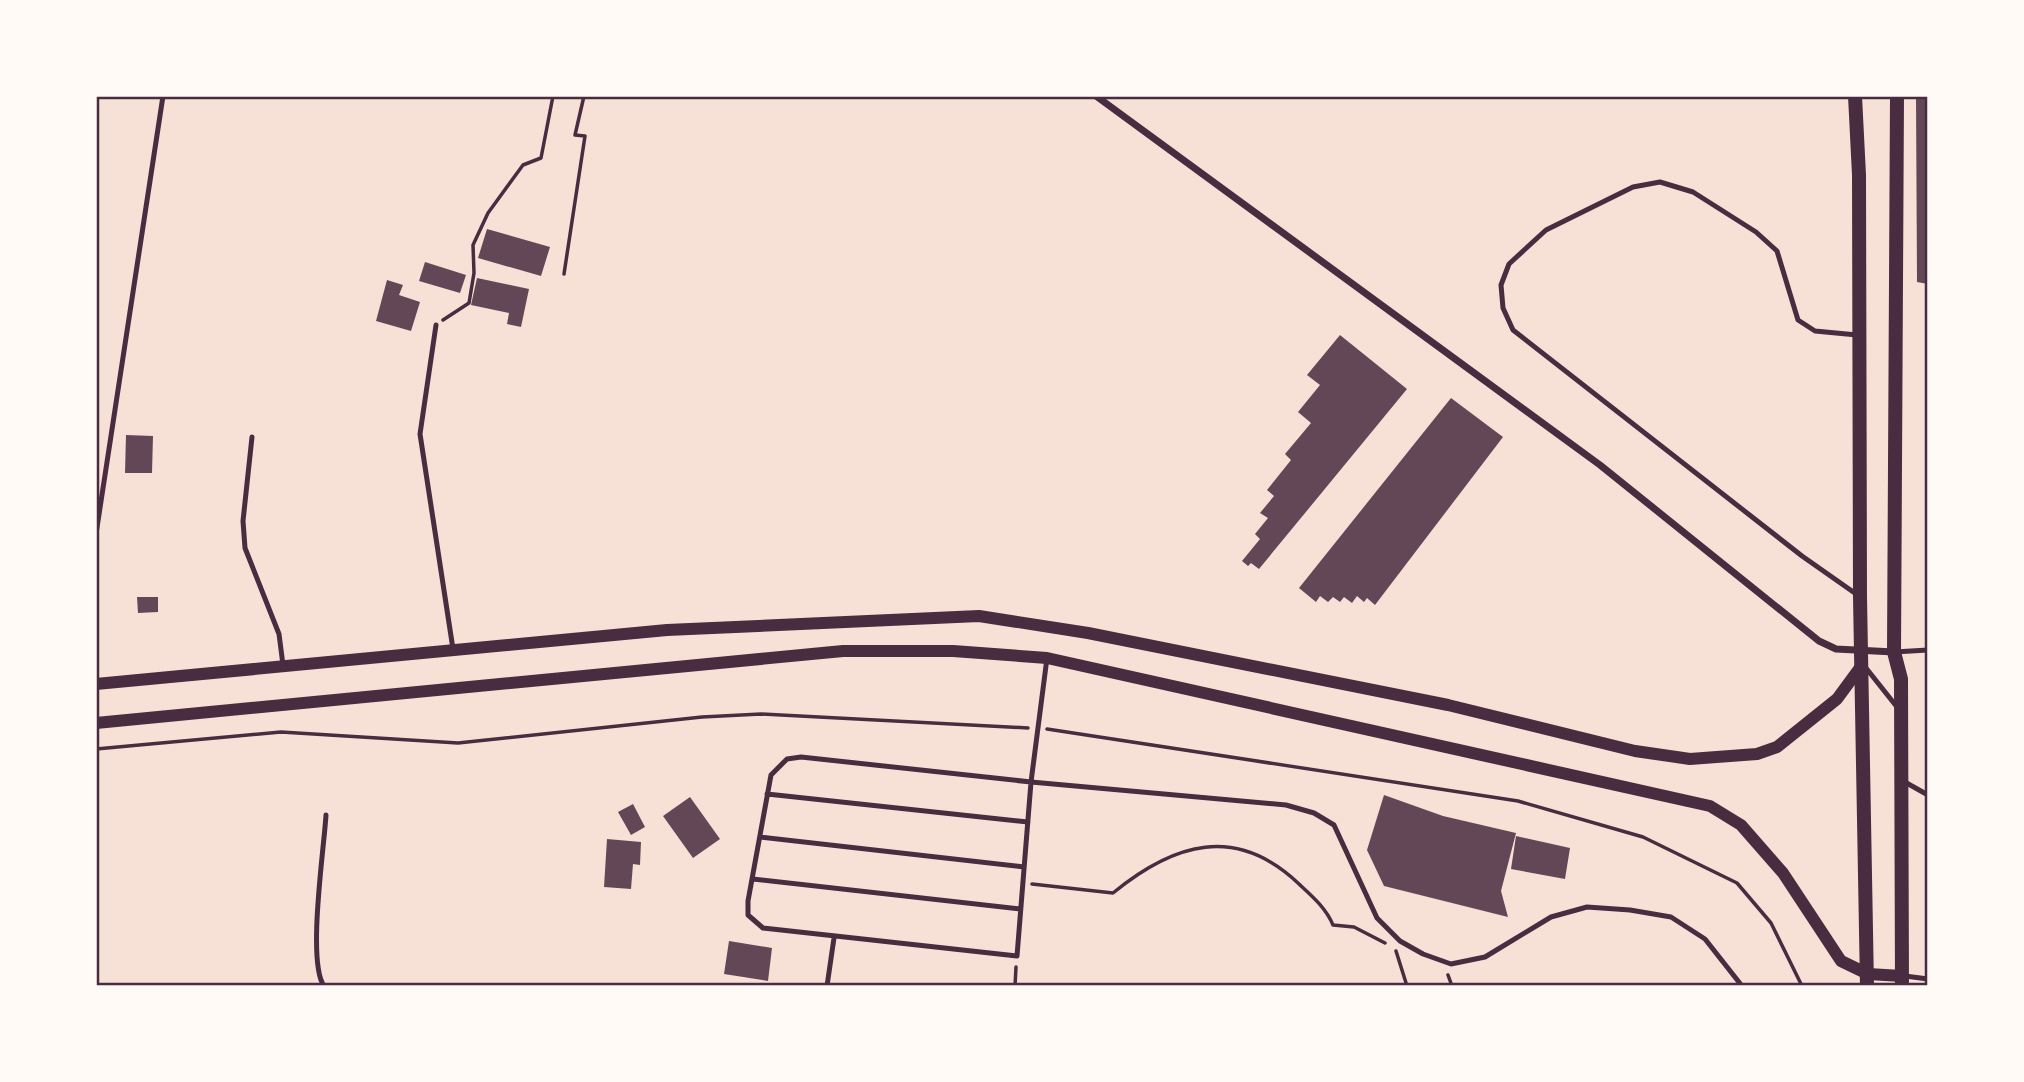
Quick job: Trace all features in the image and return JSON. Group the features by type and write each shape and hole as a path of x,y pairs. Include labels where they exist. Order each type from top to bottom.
{"main road":[{"path":"1855,96 1860,335 1860,597 1868,980"},
{"path":"1897,96 1894,652 1901,679 1902,712 1902,981"}],"street":[{"path":"1096,96 1600,464 1819,641 1863,658 1894,652"},
{"path":"96,684 667,630 949,617 1005,618 1448,705 1635,751 1689,759 1757,754 1777,747 1837,699 1863,658"},
{"path":"96,723 843,651 953,651 1047,659 1710,806 1741,825 1783,873 1841,961 1868,980 1902,981"}],"lane":[{"path":"96,534 163,96"},
{"path":"1860,335 1815,331 1798,320 1777,251 1756,232 1693,192 1660,182 1633,187 1546,230 1509,264 1501,285 1503,309 1513,330 1802,556 1860,597"},
{"path":"436,326 420,434 453,649"},
{"path":"252,437 243,521 245,548 279,634 283,666"},
{"path":"1894,652 1928,650"},
{"path":"1863,658 1902,712"},
{"path":"1047,659 1036,728 1031,782 1024,867 1020,909 1017,956 834,938 763,928 754,923 748,915 767,794 775,767 787,759 801,757 1031,782 1286,805 1314,813 1334,825 1377,918 1400,941 1451,964 1485,957 1551,917 1587,907 1630,910 1671,917 1705,939 1742,986"},
{"path":"1903,781 1928,795"},
{"path":"767,794 1028,821"},
{"path":"324,986 319,979 316,946 326,815"},
{"path":"760,837 1024,867"},
{"path":"753,879 1020,909"},
{"path":"827,986 834,938"},
{"path":"1902,981 1928,979"}],"path":[{"path":"436,326 469,303 474,273 473,245 488,213 523,165 541,158 553,96"},
{"path":"564,274 585,136 576,135 584,96"},
{"path":"96,749 281,732 458,743 702,717 761,714 1036,728 1518,801 1643,837 1737,883 1771,923 1802,986"},
{"path":"1032,884 1113,893 1143,868 1174,852 1207,846 1238,849 1268,862 1292,877 1329,915 1333,925 1354,927 1404,950"},
{"path":"1386,936 1390,942"},
{"path":"1395,947 1407,986"},
{"path":"1015,986 1017,960"},
{"path":"1452,986 1446,971 1456,968"}],"building":[{"path":"1916,96 1928,96 1928,284 1917,282"},
{"path":"487,229 550,247 541,276 478,258"},
{"path":"425,262 466,275 460,293 419,281"},
{"path":"477,278 529,289 521,327 507,324 509,313 471,305"},
{"path":"387,280 403,285 399,295 420,302 411,331 376,321"},
{"path":"1340,335 1407,389 1259,569 1251,563 1248,566 1242,561 1260,539 1255,534 1268,518 1260,513 1274,496 1267,490 1291,460 1285,454 1311,423 1298,412 1320,385 1307,375"},
{"path":"1451,398 1503,437 1375,605 1367,598 1364,602 1357,596 1352,603 1344,597 1340,602 1333,597 1328,602 1320,596 1316,602 1299,588"},
{"path":"126,435 153,436 152,473 125,473"},
{"path":"137,597 158,597 158,612 138,613"},
{"path":"1384,795 1443,816 1516,833 1501,891 1508,917 1384,886 1367,850"},
{"path":"690,797 720,839 693,858 663,816"},
{"path":"633,804 645,827 631,835 618,812"},
{"path":"1516,836 1570,848 1565,879 1511,869"},
{"path":"607,839 641,842 640,865 633,864 631,889 604,887"},
{"path":"729,941 772,948 768,981 724,974"}]}
